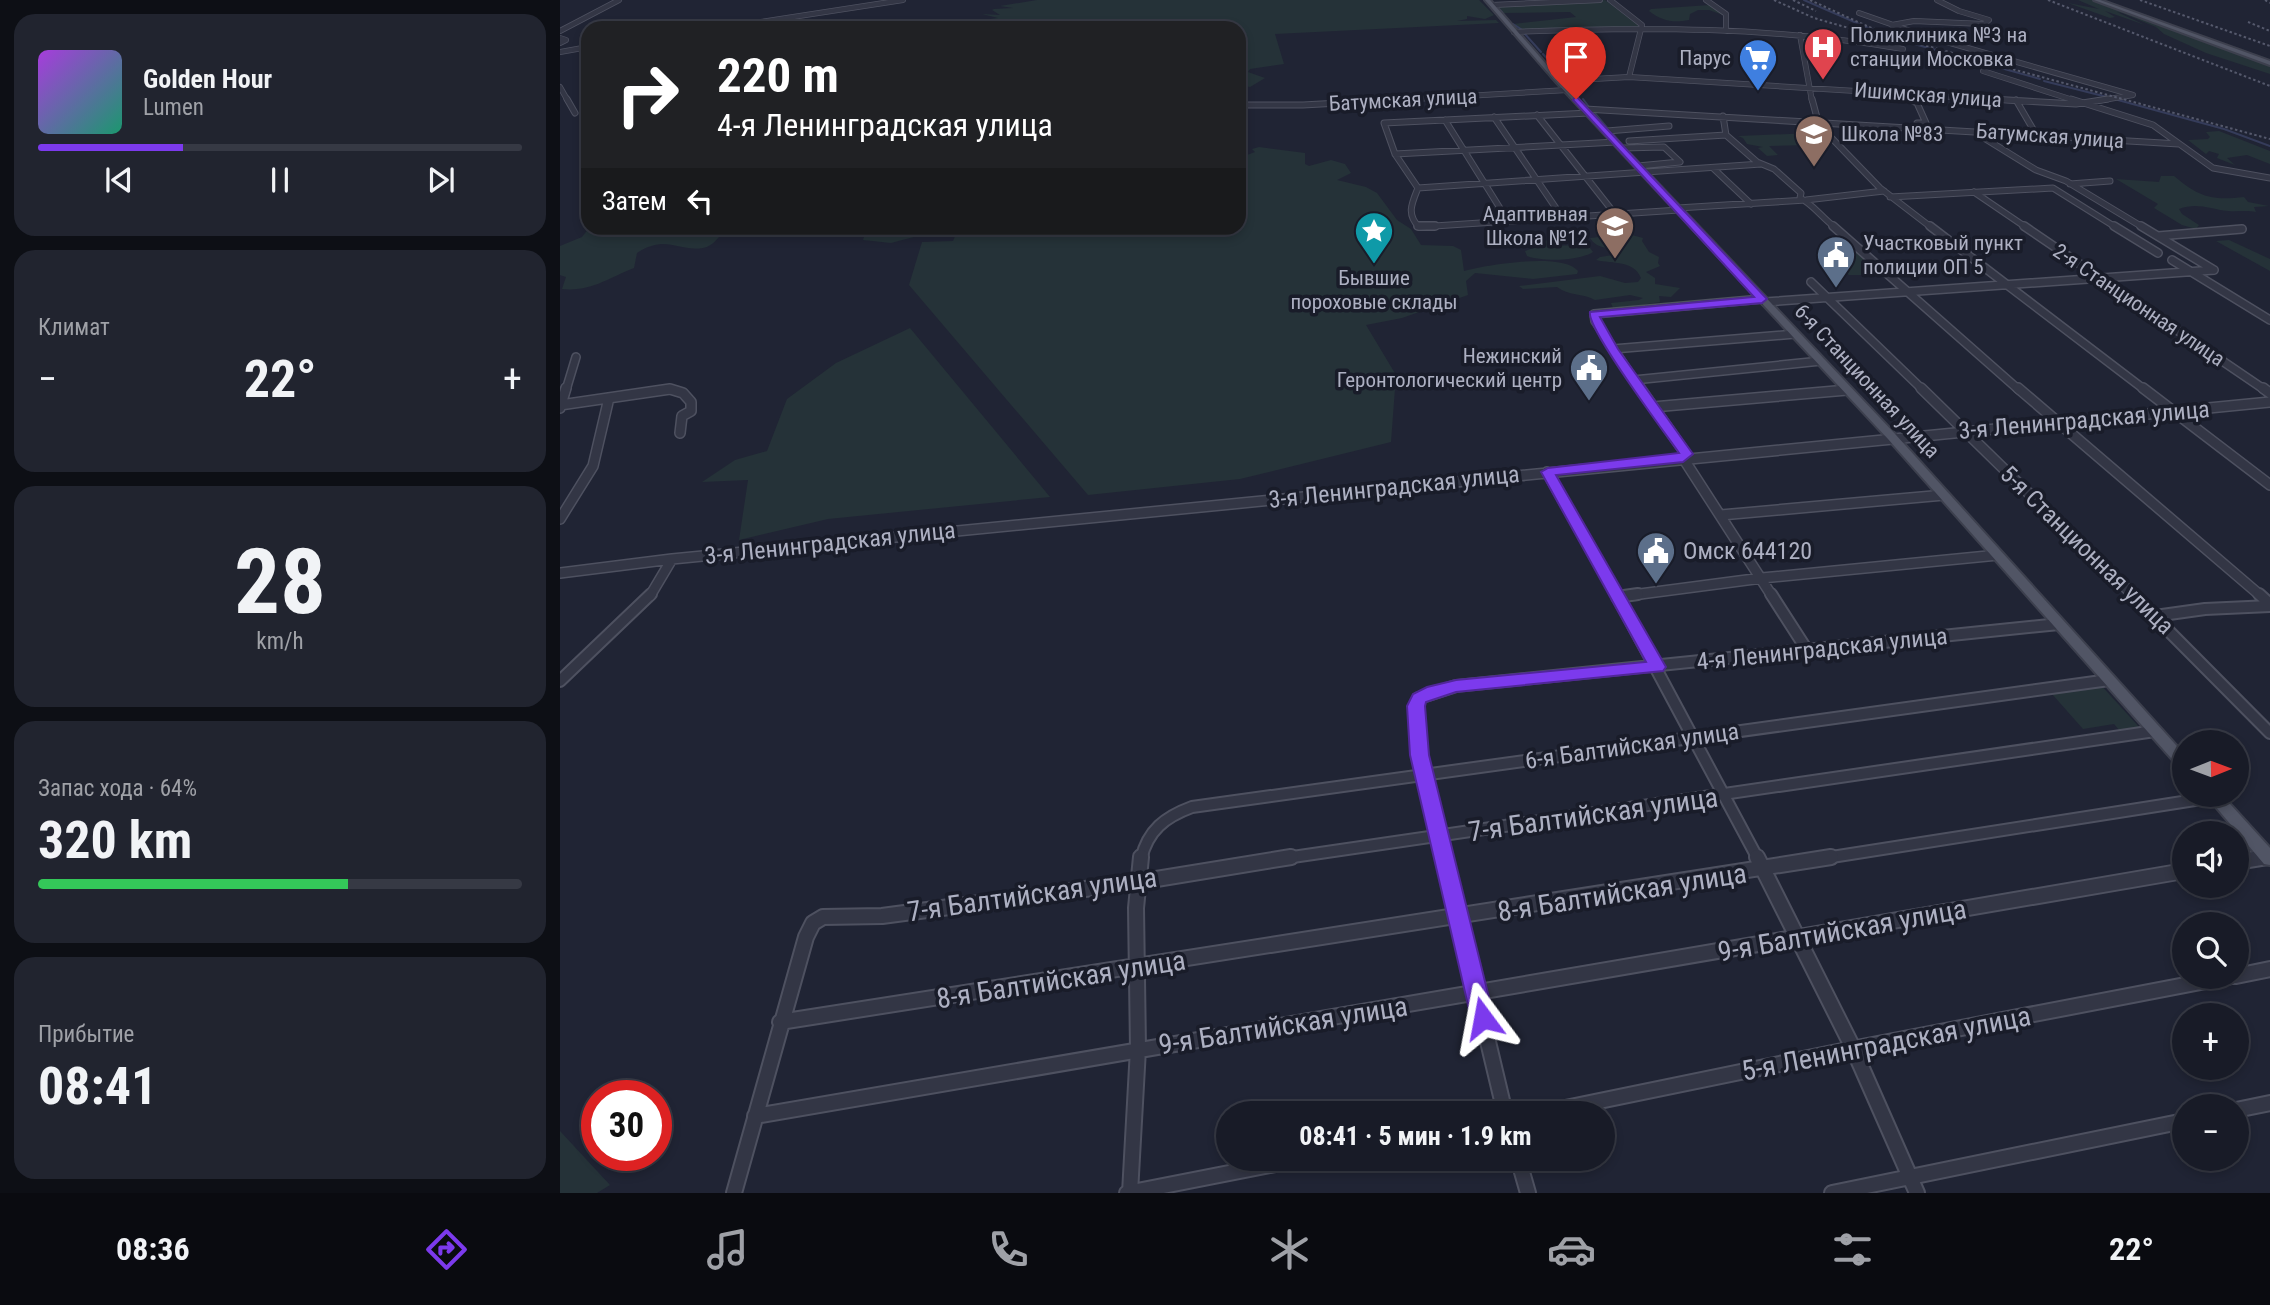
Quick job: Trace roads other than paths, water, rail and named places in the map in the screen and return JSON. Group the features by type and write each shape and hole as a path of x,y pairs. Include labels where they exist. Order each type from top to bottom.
{"main road":[{"path":"2096,0 2270,63"},
{"name":"6-я Станционная улица","path":"1489,3 1558,81 1892,437 2172,749"},
{"path":"2223,807 2269,858"}],"street":[{"path":"560,31 619,0"},
{"path":"768,21 903,0"},
{"path":"1489,3 1600,0"},
{"path":"1610,0 1640,22 1642,27 1629,77"},
{"path":"1706,0 1726,15 1726,31"},
{"path":"1891,25 1918,20 1984,24 1989,20 1959,11 1937,0"},
{"path":"838,3 836,7 841,10"},
{"path":"1859,13 1891,25 2133,94 2088,104"},
{"path":"1514,32 1642,27 1844,38 1903,49"},
{"path":"1800,35 1818,122 1890,197 2270,485"},
{"path":"560,52 581,48"},
{"path":"1983,71 2153,125 2213,168 2270,178"},
{"name":"Ишимская улица","path":"1558,81 1629,77 2088,104"},
{"path":"560,87 575,113"},
{"name":"Батумская улица","path":"1246,105 1315,104 1567,90"},
{"path":"1895,93 1917,103 1926,123 1914,123 1916,128"},
{"path":"2016,100 2037,136"},
{"name":"Батумская улица","path":"1395,155 1384,123 1587,111 1723,116 2179,144"},
{"path":"1537,116 1615,214"},
{"path":"1723,116 1726,135 1800,191 1801,200 1806,200 1820,217 1842,232 2057,423 2270,605"},
{"path":"1494,117 1564,220"},
{"path":"1445,120 1508,221"},
{"path":"1606,131 1669,126"},
{"path":"1807,650 1683,458 1686,454 1595,321 1594,314 2214,270 2070,184 2036,170 1973,132"},
{"path":"1629,141 1726,135"},
{"path":"1395,155 1616,142"},
{"path":"1622,148 1664,146 1680,162 1638,166"},
{"path":"1395,155 1418,188"},
{"path":"1418,188 1761,164"},
{"path":"1714,169 1751,204"},
{"path":"2070,184 2110,181"},
{"path":"1418,188 1409,210 1410,218 1419,227 1564,220 1884,191"},
{"path":"1890,197 2053,188 2158,253"},
{"name":"2-я Станционная улица","path":"1974,192 2270,393"},
{"path":"2108,221 2130,220"},
{"path":"2157,236 2242,229"},
{"path":"2172,260 2270,320"},
{"name":"5-я Станционная улица","path":"1811,282 2155,616 2270,733"},
{"path":"1613,349 1795,334"},
{"path":"576,357 560,406 670,389 686,395 692,406 691,411 682,416 680,433"},
{"path":"1634,380 1821,361"},
{"path":"1653,407 1847,390"},
{"path":"560,519 593,466 609,398"},
{"name":"3-я Ленинградская улица","path":"560,573 672,559 1892,437 2270,402"},
{"path":"1548,472 1657,667 1799,937 1853,1048 1913,1186"},
{"path":"1721,515 1944,495"},
{"path":"1617,597 1762,578 1998,555"},
{"path":"560,681 650,596 672,559"},
{"path":"2155,616 2205,609 2270,605"},
{"name":"4-я Ленинградская улица","path":"1424,774 1415,719 1419,698 1433,691 1456,686 2059,624"},
{"name":"6-я Балтийская улица","path":"1138,882 1147,838 1158,824 1173,814 1192,807 2109,680"},
{"name":"7-я Балтийская улица","path":"780,1022 806,937 813,923 823,916 882,916 1138,882 1162,876 2155,730"},
{"path":"1424,774 1501,1101"},
{"name":"8-я Балтийская улица","path":"780,1022 1460,918 2172,803"},
{"path":"2249,860 2269,858"},
{"name":"9-я Балтийская улица","path":"755,1116 1138,1048 1477,994 2172,873"},
{"path":"1138,882 1138,1048 1129,1193 1240,1171"},
{"name":"5-я Ленинградская улица","path":"2249,973 2270,969"},
{"name":"5-я Ленинградская улица","path":"1599,1101 1853,1048 2172,988"},
{"path":"734,1193 780,1022"},
{"path":"2249,1107 2270,1103"},
{"path":"1832,1193 1913,1186 2172,1124"},
{"path":"1522,1171 1528,1193"}],"waterway":[{"path":"1804,0 1889,37 2040,79"},
{"path":"1496,6 1502,12"},
{"path":"1513,24 1524,31"},
{"path":"1524,33 1541,52"},
{"path":"1543,54 1552,64"},
{"path":"1552,65 1563,79"},
{"path":"2044,81 2107,97"},
{"path":"1565,82 1575,91"},
{"path":"1583,99 1589,107"},
{"path":"2118,100 2224,129 2270,146"},
{"path":"1593,111 1609,130"},
{"path":"1612,133 1623,146"}],"railway":[{"path":"1774,0 1814,18 1859,31"},
{"path":"1793,0 1816,11"},
{"path":"1810,0 1869,27 1916,43 2270,139"},
{"path":"2048,0 2270,86"},
{"path":"2140,0 2270,46"},
{"path":"2265,0 2270,3"},
{"path":"2248,22 2270,31"}],"place":[{"name":"Поликлиника №3 на станции Московка","path":"1823,81"},
{"name":"Парус","path":"1758,92"},
{"name":"Школа №83","path":"1814,168"},
{"name":"Адаптивная Школа №12","path":"1615,260"},
{"name":"Бывшие пороховые склады","path":"1374,265"},
{"name":"Участковый пункт полиции ОП 5","path":"1836,289"},
{"name":"Нежинский Геронтологический центр","path":"1589,402"},
{"name":"Омск 644120","path":"1656,585"}]}
